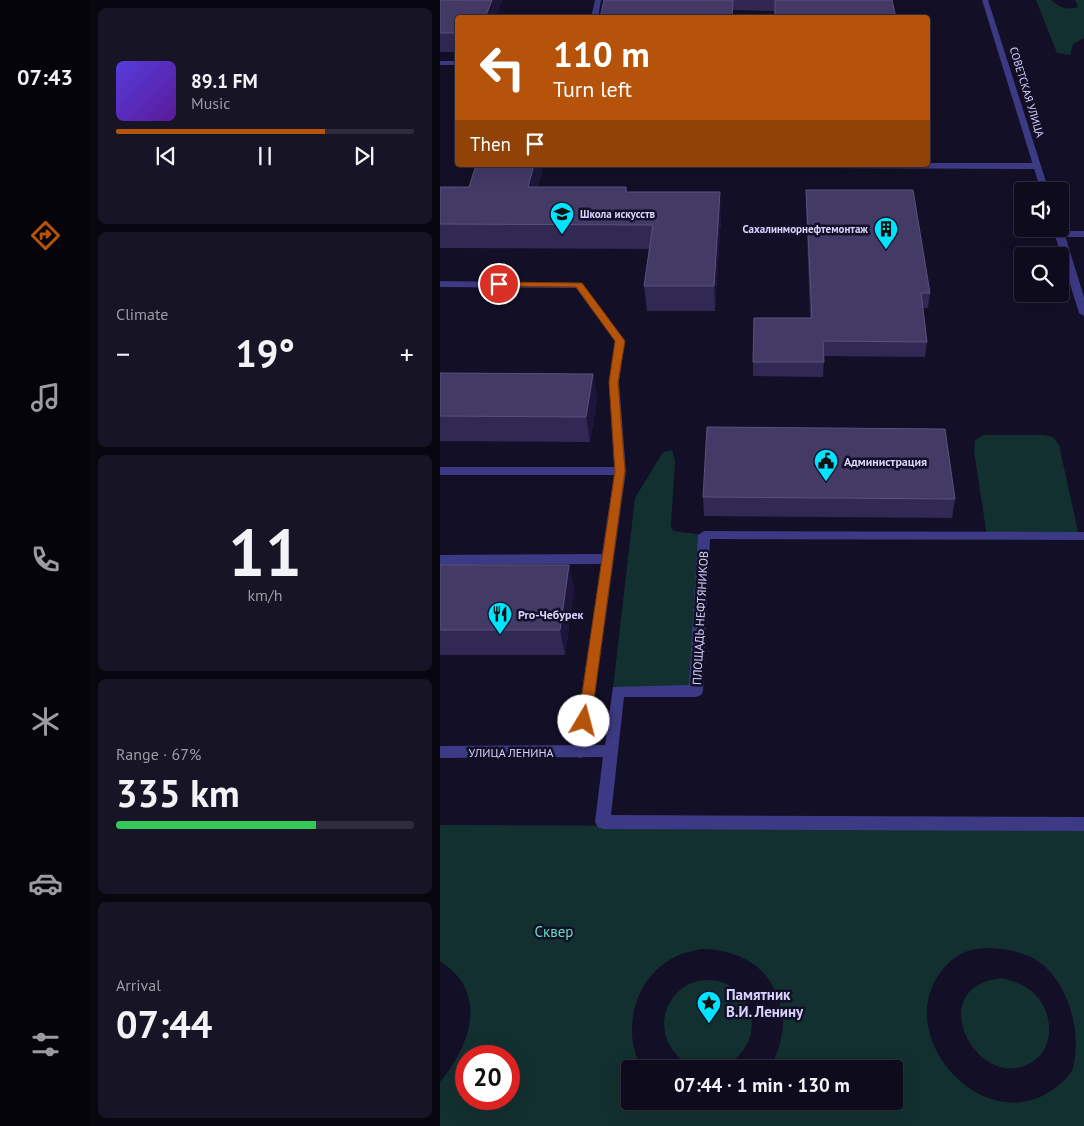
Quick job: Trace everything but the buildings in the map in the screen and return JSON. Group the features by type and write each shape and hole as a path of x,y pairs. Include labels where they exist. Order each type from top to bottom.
{"street":[{"path":"595,15 598,0"},
{"name":"СОВЕТСКАЯ УЛИЦА","path":"985,0 1042,182"},
{"path":"440,63 455,63"},
{"path":"930,165 1037,166"},
{"path":"1069,232 1084,234"},
{"path":"1061,237 1084,313"},
{"path":"440,284 578,285 620,341 614,382 620,471 580,752"},
{"path":"440,471 620,471"},
{"name":"ПЛОЩАДЬ НЕФТЯНИКОВ","path":"1084,536 704,535 696,691 618,691 603,822 1084,824"},
{"path":"440,560 607,560"},
{"name":"УЛИЦА ЛЕНИНА","path":"440,752 611,751"}],"green space":[{"path":"1036,0 1051,0 1060,6 1070,9 1078,7 1075,0 1084,0 1084,38 1073,44 1070,55 1057,53"},
{"path":"983,435 1044,435 1053,437 1059,445 1079,536 987,536 974,451 975,440"},
{"path":"672,450 675,461 671,525 673,531 704,535 696,691 613,688 635,498 663,452"},
{"name":"Сквер","path":"440,825 1084,828 1084,1126 440,1126 440,1082 455,1060 455,1110 520,1110 520,1045 463,1045 470,1019 470,1003 465,988 455,974 440,961","holes":["984,948 1001,949 1029,956 1042,964 1053,976 1069,1006 1074,1022 1076,1039 1072,1071 1065,1079 1058,1086 1040,1097 1015,1103 991,1099 968,1087 949,1070 935,1048 928,1024 928,1000 943,969 959,955 968,951","702,949 716,950 741,957 761,970 769,980 775,991 783,1017 780,1042 774,1060 903,1060 903,1110 621,1110 621,1060 638,1060 632,1037 632,1020 642,989 652,975 664,964 679,955"]},
{"path":"1002,978 1016,982 1030,990 1037,997 1043,1006 1049,1026 1046,1046 1040,1055 1032,1062 1012,1068 993,1064 977,1052 966,1036 961,1017 964,999 978,985"},
{"path":"708,980 725,983 745,1000 751,1015 752,1024 749,1041 733,1060 683,1060 667,1041 664,1024 667,1007 677,993 691,983"}],"place":[{"name":"Школа искусств","path":"562,235"},
{"name":"Сахалинморнефтемонтаж","path":"886,250"},
{"name":"Администрация","path":"826,482"},
{"name":"Pro-Чебурек","path":"500,635"},
{"name":"Памятник В.И. Ленину","path":"709,1024"}],"route":[{"path":"499,284 578,285 620,341 614,382 620,471 584,721"}]}
